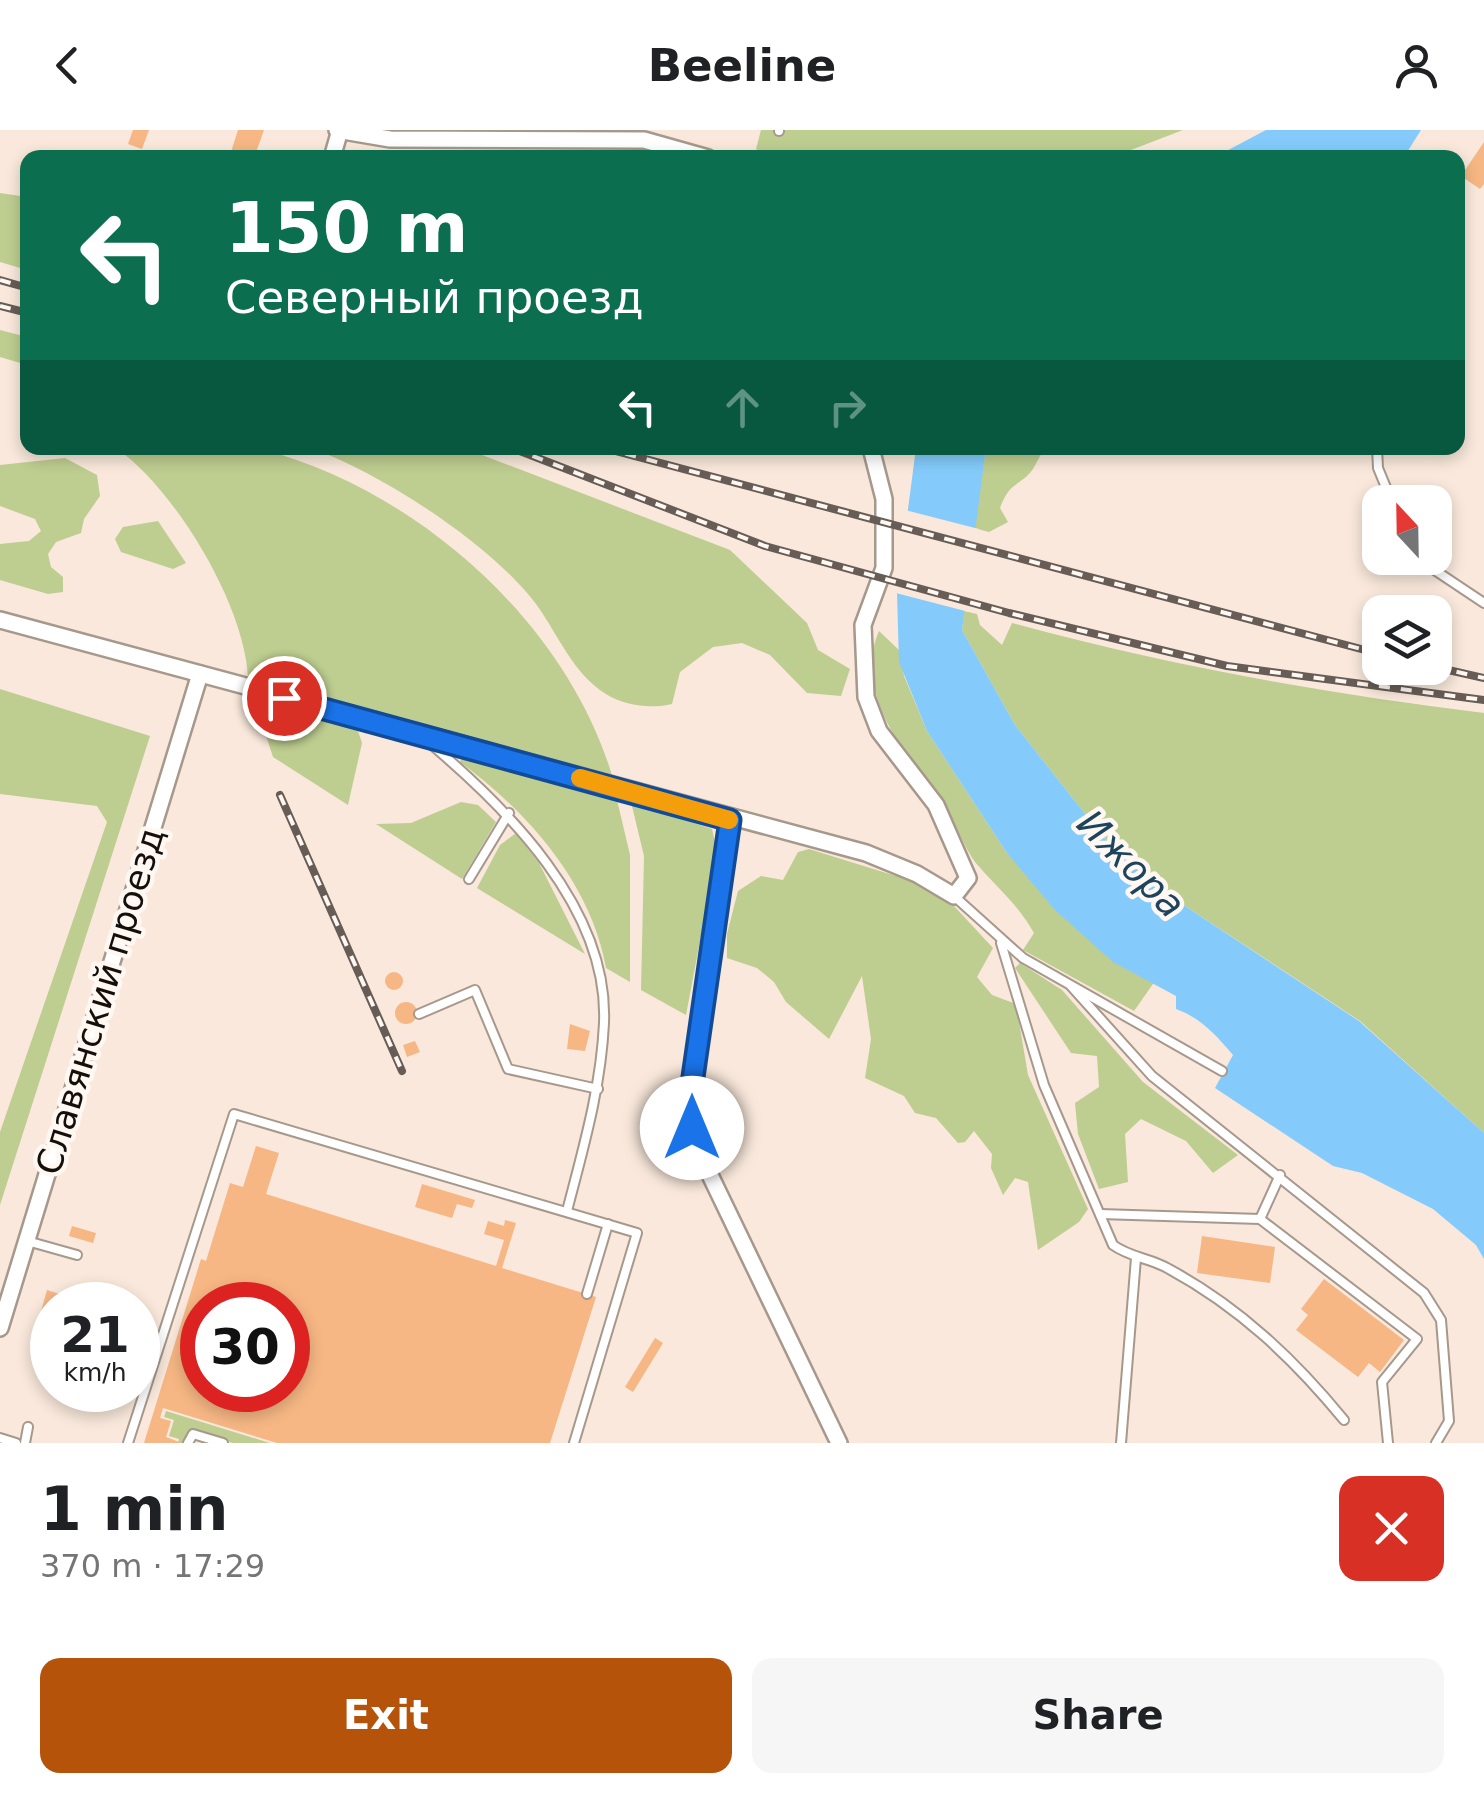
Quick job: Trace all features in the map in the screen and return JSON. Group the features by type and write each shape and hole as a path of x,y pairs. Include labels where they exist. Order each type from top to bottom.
{"street":[{"path":"339,131 390,139 644,140 680,150"},
{"path":"0,620 730,820 866,853 916,874 954,896 968,878 964,861 936,805 879,732 866,697 863,625 884,568 884,499 873,455"},
{"name":"Славянский проезд","path":"0,1328 200,674"},
{"path":"730,820 691,1091 692,1128 728,1216 839,1443"}],"lane":[{"path":"1377,455 1385,485"},
{"path":"1442,575 1484,604"},
{"path":"422,737 508,813 554,874 594,958 604,1020 598,1088 567,1211"},
{"path":"469,880 508,813"},
{"path":"954,896 1001,943 1222,1070"},
{"path":"1001,943 1044,1085 1113,1245 1136,1258 1164,1266 1236,1309 1313,1382 1344,1420"},
{"path":"1071,986 1152,1076 1424,1293 1441,1320 1449,1422 1436,1443"},
{"path":"418,1014 475,990 508,1069 598,1088"},
{"path":"128,1443 232,1114 637,1233 574,1443"},
{"path":"1260,1219 1280,1175"},
{"path":"1100,1214 1260,1219 1418,1339 1382,1382 1388,1443"},
{"path":"587,1294 608,1224"},
{"path":"27,1241 77,1255"},
{"path":"1121,1443 1136,1258"},
{"path":"25,1443 28,1426"},
{"path":"188,1443 193,1434 223,1443"},
{"path":"0,1438 16,1443"}],"green space":[{"path":"761,130 1183,130 1131,150 756,149"},
{"path":"0,193 20,196 20,268 0,262"},
{"path":"0,330 20,335 20,363 0,357"},
{"path":"124,455 278,455 376,496 430,531 479,572 524,618 562,669 592,724 614,782 248,678 234,617 203,551 161,491"},
{"path":"329,455 482,455 730,550 807,623 818,650 850,669 841,696 807,693 770,655 742,643 713,647 680,672 672,704 638,705 613,698 584,676 536,604 492,558 433,513"},
{"path":"985,455 1041,455 1004,499 1000,508 1008,522 989,532 974,528"},
{"path":"65,458 97,475 100,496 84,519 81,533 56,542 48,554 51,567 63,577 63,592 48,594 0,580 0,544 29,541 41,531 35,519 0,506 0,465"},
{"path":"158,521 186,563 173,569 121,552 115,539 123,527"},
{"path":"964,611 977,614 980,625 1002,645 1012,623 1246,677 1484,713 1484,1133 1360,1021 1173,898 1104,838 1015,725 962,630"},
{"path":"879,631 899,650 904,676 927,731 1007,853 1113,961 1155,981 1134,1011 1023,950 1034,933 1014,904 971,857 949,815 890,729 879,705 872,656"},
{"path":"0,689 150,736 0,1205 0,1132 107,822 97,806 0,794"},
{"path":"266,699 358,731 362,743 348,805 273,757 256,705"},
{"path":"462,757 617,800 630,855 630,982 606,968 586,907 552,852 509,803 460,762"},
{"path":"461,802 478,805 496,822 462,879 376,824 411,823"},
{"path":"631,802 712,829 717,851 686,1015 641,990 644,856"},
{"path":"516,833 539,863 585,954 477,888 500,845"},
{"path":"809,849 912,881 954,906 993,948 977,977 992,995 1016,1004 1028,1075 1088,1209 1079,1222 1038,1250 1028,1182 1015,1178 1003,1195 991,1168 992,1154 974,1131 965,1142 958,1143 936,1118 915,1113 904,1096 865,1078 871,1039 862,976 829,1039 786,1002 774,982 757,968 727,958 727,934 738,891 761,876 783,880 798,852"},
{"path":"1020,963 1062,990 1143,1082 1238,1155 1213,1173 1186,1141 1141,1119 1125,1134 1128,1182 1099,1189 1078,1134 1075,1103 1099,1087 1097,1056 1071,1053 1015,968"},
{"path":"166,1411 270,1443 233,1443 196,1432 189,1434 185,1443 178,1443 179,1439 169,1436 174,1420 164,1417"}],"water":[{"path":"1266,130 1421,130 1408,150 1228,150"},
{"name":"Ижора","path":"915,455 985,455 962,630 1015,725 1104,838 1173,898 1359,1021 1484,1133 1484,1259 1476,1245 1433,1209 1362,1173 1333,1166 1215,1088 1233,1055 1227,1048 1201,1022 1176,1009 1176,996 1113,962 1055,910 1007,853 927,731 899,662 897,593"}],"pier":[{"path":"905,510 979,529 969,612 892,592"}],"building":[{"path":"133,130 149,130 142,149 128,144"},
{"path":"238,130 264,130 257,150 232,150"},
{"path":"1484,142 1484,184 1480,189 1465,179 1465,170"},
{"path":"394,972 403,981 394,990 385,981"},
{"path":"406,1002 417,1013 406,1024 395,1013"},
{"path":"570,1024 590,1031 585,1051 567,1049"},
{"path":"415,1041 420,1052 407,1057 403,1045"},
{"path":"256,1146 279,1153 266,1194 496,1266 504,1240 484,1234 488,1221 504,1226 505,1220 516,1223 502,1268 596,1297 550,1443 277,1443 163,1408 160,1418 171,1421 166,1437 182,1443 144,1443 154,1412 160,1412 160,1391 180,1327 180,1412 310,1412 310,1282 194,1282 201,1259 206,1261 230,1183 243,1187"},
{"path":"422,1184 475,1200 472,1208 457,1204 452,1218 415,1207"},
{"path":"72,1226 96,1233 93,1243 69,1236"},
{"path":"1202,1236 1275,1247 1270,1283 1197,1273"},
{"path":"1324,1279 1404,1340 1380,1372 1369,1363 1358,1377 1296,1330 1308,1315 1301,1309"},
{"path":"655,1338 663,1343 633,1392 625,1387"}],"railway":[{"path":"0,280 20,286"},
{"path":"0,306 20,311"},
{"path":"530,455 765,546 1009,613 1227,666 1484,700"},
{"path":"630,455 1362,649"},
{"path":"1452,671 1484,678"},
{"path":"280,795 402,1071"}],"slow traffic":[{"path":"580,778 729,820"}],"route":[{"path":"284,698 730,820 691,1091 692,1128"}]}
